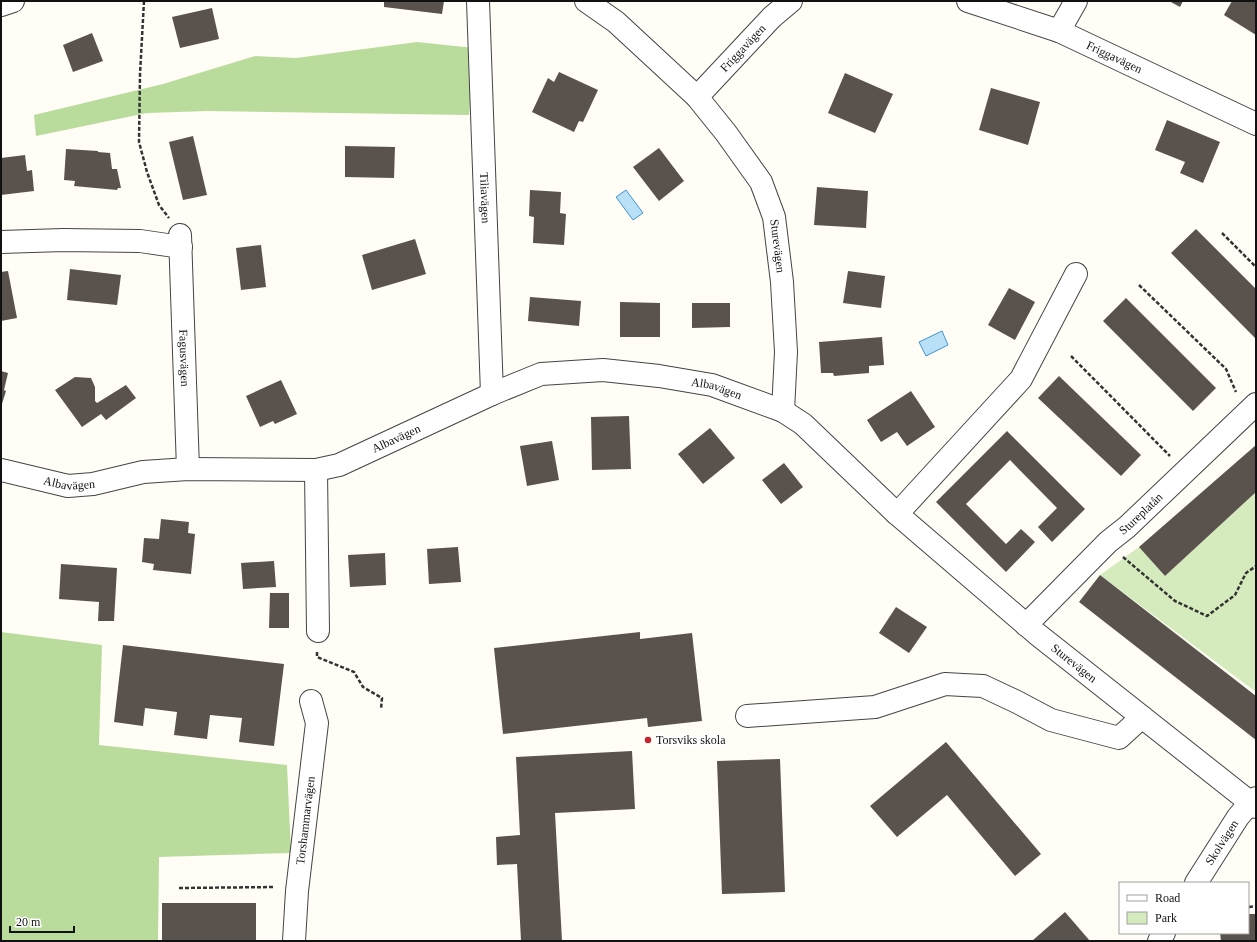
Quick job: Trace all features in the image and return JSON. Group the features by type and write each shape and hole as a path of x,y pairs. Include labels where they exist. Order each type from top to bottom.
{"street":[{"path":"1,6 13,1"},
{"name":"Tiliavägen","path":"478,1 492,394"},
{"name":"Sturevägen","path":"586,1 616,22 697,97 726,133 761,182 774,217 782,282 786,352 782,411 803,424 897,514 1026,625 1254,803"},
{"name":"Friggavägen","path":"697,97 772,17 791,1"},
{"name":"Friggavägen","path":"968,1 1058,31 1256,124"},
{"path":"1058,31 1076,1"},
{"path":"1,242 63,240 181,241"},
{"name":"Fagusvägen","path":"181,241 188,469"},
{"path":"897,514 1021,379 1076,274"},
{"name":"Albavägen","path":"1,470 68,486 94,484 142,472 188,469 316,470 339,465 492,394 541,374 603,370 659,376 712,385 782,411"},
{"name":"Stureplatån","path":"1026,625 1108,542 1127,527 1254,406"},
{"path":"316,470 318,631"},
{"path":"747,716 875,707 945,684 983,686 1018,702 1051,720 1119,738 1142,717"},
{"name":"Torshammarvägen","path":"294,941 298,887 317,723 311,700"},
{"name":"Skolvägen","path":"1197,882 1238,817 1254,803"}],"path":[{"path":"144,1 140,74 139,142 147,172 159,205 181,241"},
{"path":"1222,233 1256,268"},
{"path":"1139,285 1226,369 1238,395 1254,406"},
{"path":"1071,356 1186,472"},
{"path":"1122,556 1175,601 1206,616 1235,595 1246,573 1256,566"},
{"path":"318,631 317,657 354,672 363,687 382,698 381,710"},
{"path":"179,888 298,887"},
{"path":"1249,907 1256,906"}],"green space":[{"path":"417,42 474,48 469,115 208,111 147,113 36,136 34,115 163,84 255,56 296,58"},
{"path":"1256,492 1256,692 1100,575 1139,547 1165,576"},
{"path":"1,632 102,645 99,745 287,765 291,853 159,857 158,941 1,941"}],"water":[{"path":"626,190 643,213 633,220 616,197"},
{"path":"942,331 948,345 926,356 919,342"}],"building":[{"path":"384,1 444,1 442,14 384,7"},
{"path":"1169,1 1183,1 1180,7"},
{"path":"1232,1 1256,1 1256,35 1224,15"},
{"path":"212,8 219,39 180,48 172,17"},
{"path":"92,33 103,61 73,72 63,45"},
{"path":"559,72 598,90 583,122 579,121 574,132 532,112 548,78 554,82"},
{"path":"845,73 893,94 875,133 828,113"},
{"path":"991,88 1040,102 1028,145 979,130"},
{"path":"1167,120 1220,142 1203,183 1180,173 1185,162 1155,150"},
{"path":"193,136 207,195 183,200 169,142"},
{"path":"345,146 395,147 394,178 345,177"},
{"path":"659,148 684,181 659,201 633,167"},
{"path":"66,149 110,153 112,169 117,169 121,188 118,188 117,190 74,186 75,181 64,180"},
{"path":"25,155 27,171 32,170 34,191 1,195 1,158"},
{"path":"817,187 868,191 866,228 814,225"},
{"path":"530,190 561,192 560,213 566,214 564,245 533,243 534,217 529,216"},
{"path":"1196,229 1256,289 1256,339 1171,253"},
{"path":"415,239 426,274 372,290 362,255"},
{"path":"261,245 266,287 241,290 236,248"},
{"path":"70,269 121,275 117,305 67,300"},
{"path":"8,271 17,318 1,321 1,272"},
{"path":"848,271 885,276 881,308 843,303"},
{"path":"1009,288 1035,302 1015,340 988,325"},
{"path":"530,297 581,301 579,326 528,321"},
{"path":"1126,298 1216,388 1193,411 1103,321"},
{"path":"620,302 660,303 660,337 620,337"},
{"path":"692,303 730,303 730,327 692,328"},
{"path":"882,337 884,365 869,366 869,373 834,376 833,373 821,373 819,342"},
{"path":"1,371 8,373 4,390 6,391 1,407"},
{"path":"1059,376 1141,455 1121,476 1038,398"},
{"path":"75,377 91,378 95,387 95,401 97,403 126,385 136,398 106,420 101,414 82,427 55,390"},
{"path":"281,380 297,414 275,424 273,421 260,427 246,396"},
{"path":"911,391 935,427 907,446 897,432 881,442 867,420"},
{"path":"629,416 631,469 592,470 591,417"},
{"path":"710,428 735,458 703,484 678,454"},
{"path":"1007,431 1085,509 1052,542 1038,527 1057,508 1010,460 966,504 1006,544 1021,529 1035,542 1006,572 936,502"},
{"path":"552,441 559,480 527,486 520,446"},
{"path":"1256,445 1256,492 1165,576 1139,547"},
{"path":"784,463 803,487 781,504 762,480"},
{"path":"161,519 189,522 188,533 195,534 191,574 153,570 154,564 142,562 144,538 159,539"},
{"path":"458,547 461,582 429,584 427,549"},
{"path":"385,553 386,585 350,587 348,555"},
{"path":"274,561 276,587 243,589 241,563"},
{"path":"61,564 117,568 114,621 98,621 99,602 59,599"},
{"path":"1100,575 1256,696 1256,740 1079,602"},
{"path":"270,593 289,593 289,628 269,628"},
{"path":"896,607 927,627 909,653 879,633"},
{"path":"640,632 640,639 692,633 702,721 648,727 647,718 503,734 494,648"},
{"path":"123,645 284,664 274,746 239,742 242,718 210,715 207,739 174,735 177,712 145,708 143,726 114,722"},
{"path":"946,742 1041,854 1015,876 947,795 897,837 870,806"},
{"path":"632,751 635,809 555,813 562,941 521,941 517,864 497,865 496,837 520,835 516,757"},
{"path":"780,759 785,892 722,894 717,761"},
{"path":"162,903 256,903 256,940 162,940"},
{"path":"1065,912 1090,941 1032,941"},
{"path":"1249,914 1256,914 1256,941 1221,941 1220,934 1249,934"}],"place":[{"name":"Torsviks skola","path":"648,740"}]}
